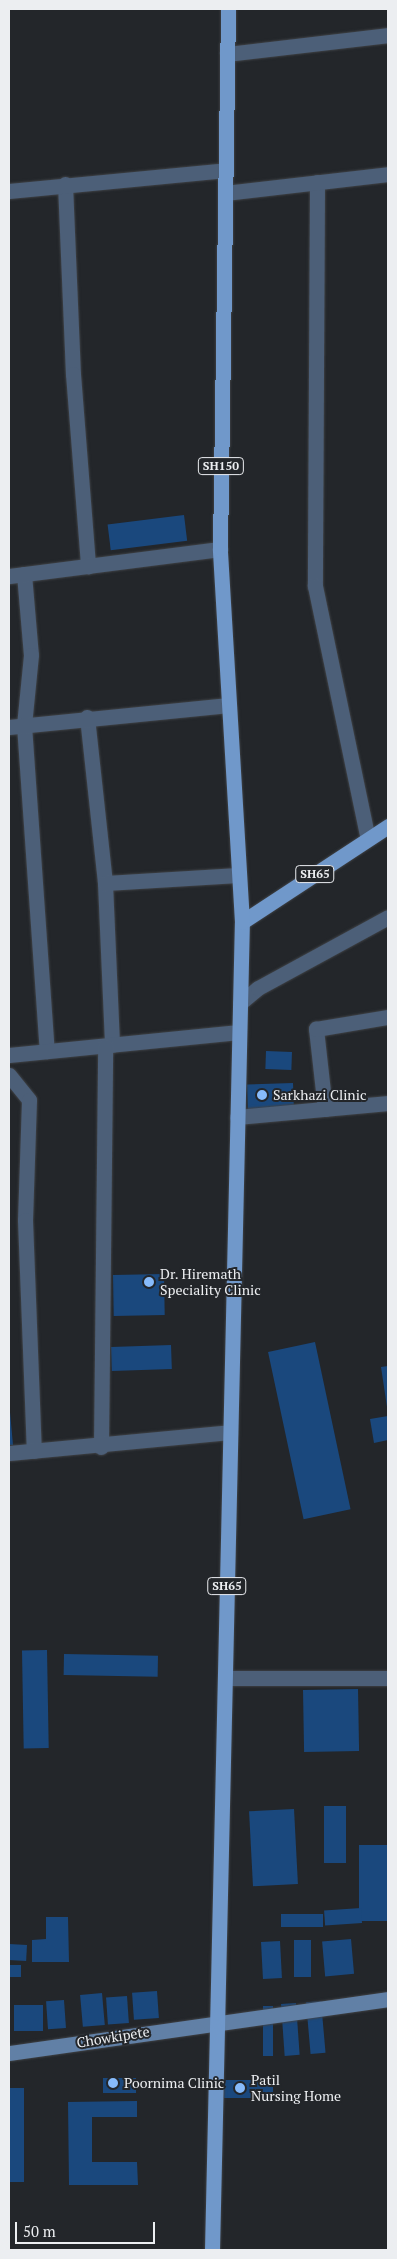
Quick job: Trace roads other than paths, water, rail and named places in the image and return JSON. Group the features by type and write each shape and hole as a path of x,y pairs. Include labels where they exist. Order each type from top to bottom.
{"main road":[{"name":"SH150","path":"228,9 220,549 242,922"},
{"name":"SH65","path":"212,2250 242,922 388,826"}],"street":[{"path":"227,54 388,35"},
{"path":"9,191 65,184 226,170"},
{"path":"225,193 388,174"},
{"path":"317,182 315,586 368,839"},
{"path":"65,184 73,374 88,566"},
{"path":"9,576 220,549"},
{"path":"24,574 31,655 24,725 47,1051"},
{"path":"9,727 87,717 229,705"},
{"path":"87,717 105,883 109,1045 101,1447"},
{"path":"105,883 239,875"},
{"path":"240,1003 258,988 388,917"},
{"path":"325,1109 316,1029 388,1017"},
{"path":"9,1055 240,1032"},
{"path":"9,1074 29,1100 26,1220 34,1451"},
{"path":"237,1117 388,1103"},
{"path":"9,1453 101,1447 230,1432"},
{"path":"225,1678 388,1678"},
{"name":"Chowkipete","path":"9,2053 217,2021 388,2000"}],"place":[{"name":"Sarkhazi Clinic","path":"262,1095"},
{"name":"Dr. Hiremath Speciality Clinic","path":"149,1282"},
{"name":"Poornima Clinic","path":"113,2083"},
{"name":"Patil Nursing Home","path":"240,2088"}]}
